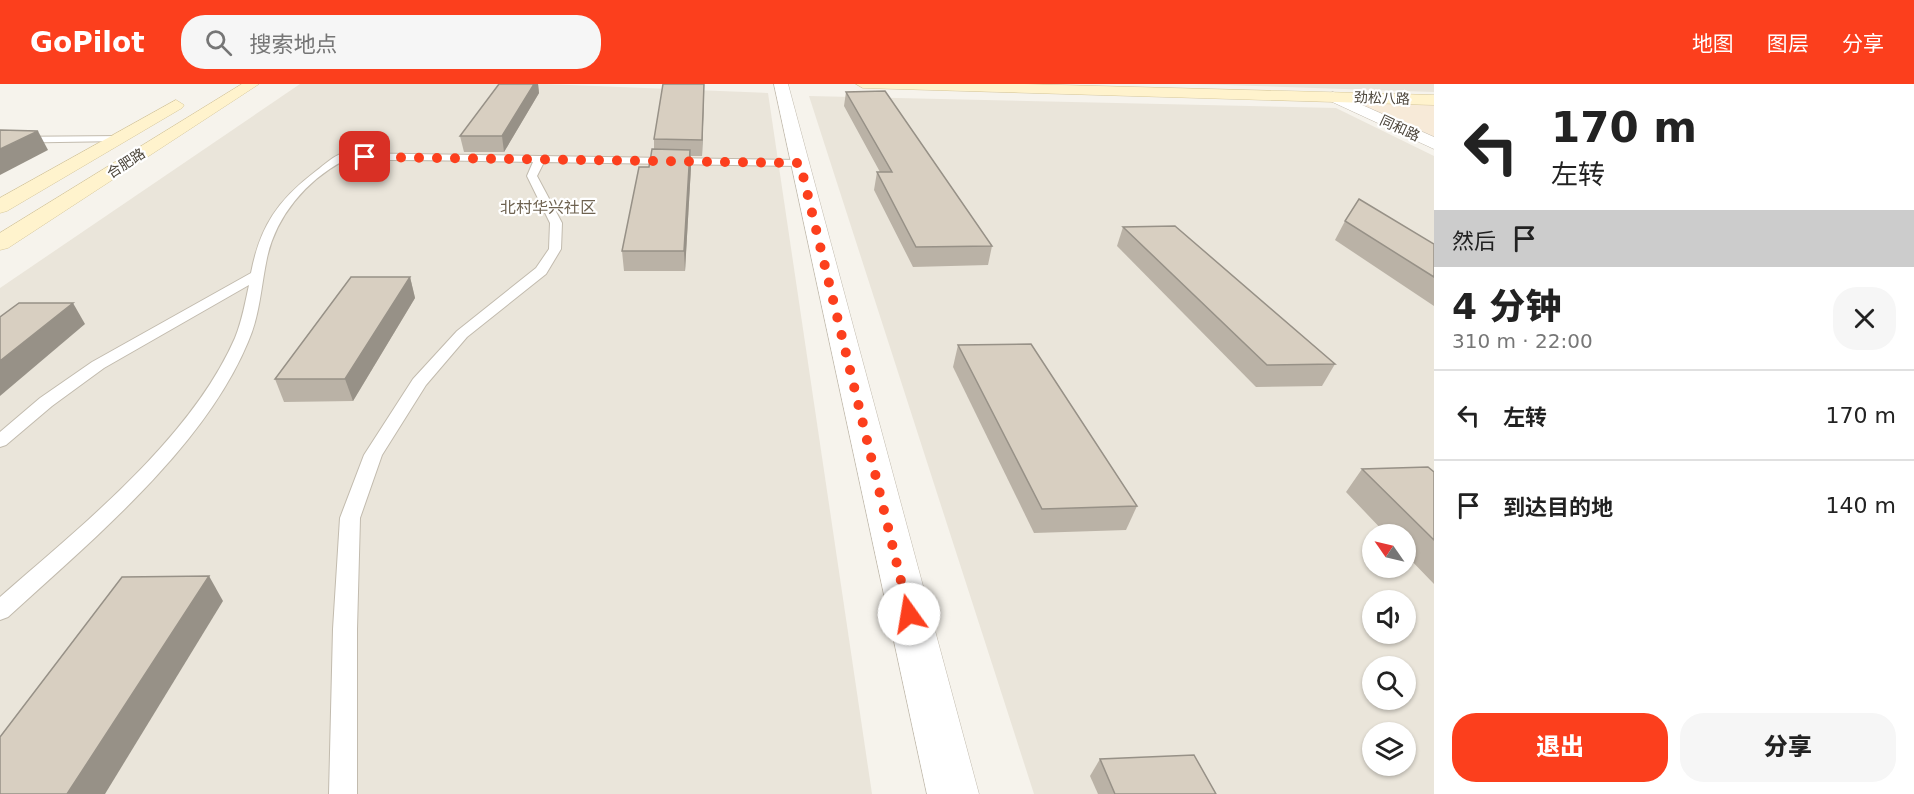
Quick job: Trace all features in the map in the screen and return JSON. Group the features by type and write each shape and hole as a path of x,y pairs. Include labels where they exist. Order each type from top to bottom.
{"main road":[{"name":"合肥路","path":"0,243 252,84"},
{"name":"劲松八路","path":"863,84 1040,86 1434,100"},
{"name":"合肥路","path":"0,207 196,94"}],"street":[{"path":"781,84 953,794"},
{"name":"同和路","path":"1333,97 1434,144"}],"lane":[{"path":"0,140 120,138"},
{"path":"0,611 158,462 216,387 245,331 264,241 279,213 314,177 343,156 800,163"},
{"path":"343,794 345,629 350,518 373,455 418,382 462,334 541,271 555,249 556,223 532,176 540,159"},
{"path":"0,441 46,402 98,365 256,275"}],"shaded area":[{"path":"300,84 545,84 768,93 872,794 0,794 0,288"},
{"path":"1194,84 1434,84 1434,92"},
{"path":"809,96 1336,108 1434,156 1434,794 1034,794"},
{"path":"1333,97 1434,101 1434,144"}],"building":[{"path":"499,84 534,84 502,136 460,136"},
{"path":"663,84 704,84 702,140 654,139"},
{"path":"885,91 992,246 916,247 877,172 892,172 846,92"},
{"path":"0,130 38,131 0,149"},
{"path":"652,149 690,150 684,251 622,251 639,167 649,167"},
{"path":"1359,199 1434,244 1434,277 1345,221"},
{"path":"1175,226 1335,364 1267,365 1123,227"},
{"path":"351,277 410,277 345,379 275,379"},
{"path":"19,303 73,303 0,361 0,317"},
{"path":"1031,344 1137,506 1042,509 958,345"},
{"path":"1428,467 1434,472 1434,540 1362,469"},
{"path":"209,576 67,794 0,794 0,737 122,577"},
{"path":"1194,755 1216,794 1115,794 1100,759"}],"district":[{"name":"北村华兴社区","path":"548,207"}],"route":[{"path":"365,157 800,163 909,614"}]}
